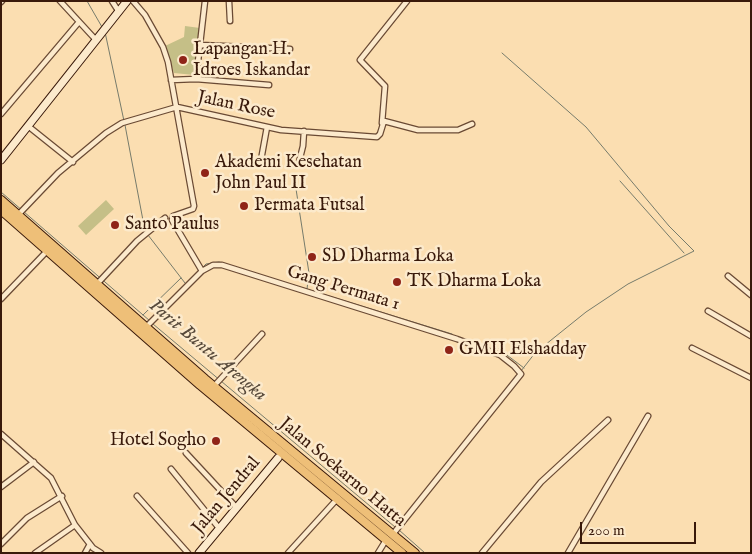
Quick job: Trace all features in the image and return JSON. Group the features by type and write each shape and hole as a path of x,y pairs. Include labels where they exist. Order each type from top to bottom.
{"main road":[{"path":"1,160 127,1"},
{"name":"Jalan Soekarno Hatta","path":"1,200 20,213 100,280 149,323 206,379 218,382 402,553"},
{"name":"Jalan Soekarno Hatta","path":"1,210 45,253 337,500 387,539 415,553"},
{"path":"200,386 206,379"},
{"name":"Jalan Jendral","path":"199,553 278,458"}],"street":[{"path":"60,1 96,40"},
{"path":"112,1 119,12"},
{"path":"133,1 145,15 163,47 177,107 194,206 193,209 173,216 172,220 202,269 149,323"},
{"path":"196,79 205,1"},
{"path":"229,1 230,21"},
{"path":"407,1 360,62 384,86 382,123 418,130 450,131 472,124"},
{"path":"1,114 79,22"},
{"path":"201,45 290,49"},
{"path":"171,80 196,79 270,85"},
{"name":"Jalan Rose","path":"20,213 58,173 96,141 124,122 177,107 267,127 377,137 380,134 382,123"},
{"path":"28,126 72,162"},
{"path":"260,160 267,127"},
{"path":"299,162 304,131"},
{"path":"100,280 137,241 165,218"},
{"path":"1,299 45,253"},
{"name":"Gang Permata 1","path":"202,269 216,265 224,266 475,346 500,355 520,373 387,539"},
{"path":"728,276 751,295"},
{"path":"708,312 751,336"},
{"path":"218,382 262,334"},
{"path":"692,348 751,378"},
{"path":"568,553 648,416"},
{"path":"482,553 541,482 608,420"},
{"path":"1,434 52,478 75,525 99,552"},
{"path":"186,453 237,508"},
{"path":"1,487 34,462"},
{"path":"172,469 219,528"},
{"path":"1,544 27,518 62,496"},
{"path":"137,496 188,553"},
{"path":"288,553 337,500"},
{"path":"36,553 75,525"},
{"path":"378,553 387,539"},
{"path":"85,553 90,544"}],"shaded area":[{"name":"Lapangan H. Idroes Iskandar","path":"185,26 200,28 194,75 174,73 165,46 184,37"},
{"path":"106,200 114,209 86,235 78,226"}],"waterway":[{"path":"87,1 102,27"},
{"path":"105,32 124,121"},
{"path":"502,53 586,127 669,226 694,251 628,284 586,312 535,353 521,371"},
{"path":"125,125 145,231"},
{"path":"294,176 309,273 307,289"},
{"path":"620,181 684,253"},
{"name":"Parit Buntu Arengka","path":"1,192 150,321"},
{"path":"148,235 185,283"},
{"path":"100,277 119,257"},
{"path":"202,268 206,264 219,262 452,334"},
{"path":"176,293 199,270"},
{"path":"143,315 181,278"},
{"name":"Parit Buntu Arengka","path":"153,324 395,527"},
{"name":"Parit Buntu Arengka","path":"132,331 150,346"},
{"path":"499,349 524,368"},
{"name":"Parit Buntu Arengka","path":"399,530 425,553"},
{"name":"Parit Buntu Arengka","path":"385,544 395,553"}],"place":[{"name":"Lapangan H. Idroes Iskandar","path":"183,60"},
{"name":"Akademi Kesehatan John Paul II","path":"205,173"},
{"name":"Permata Futsal","path":"244,206"},
{"name":"Santo Paulus","path":"115,225"},
{"name":"SD Dharma Loka","path":"312,257"},
{"name":"TK Dharma Loka","path":"397,282"},
{"name":"GMII Elshadday","path":"449,350"},
{"name":"Hotel Sogho","path":"216,441"}]}
